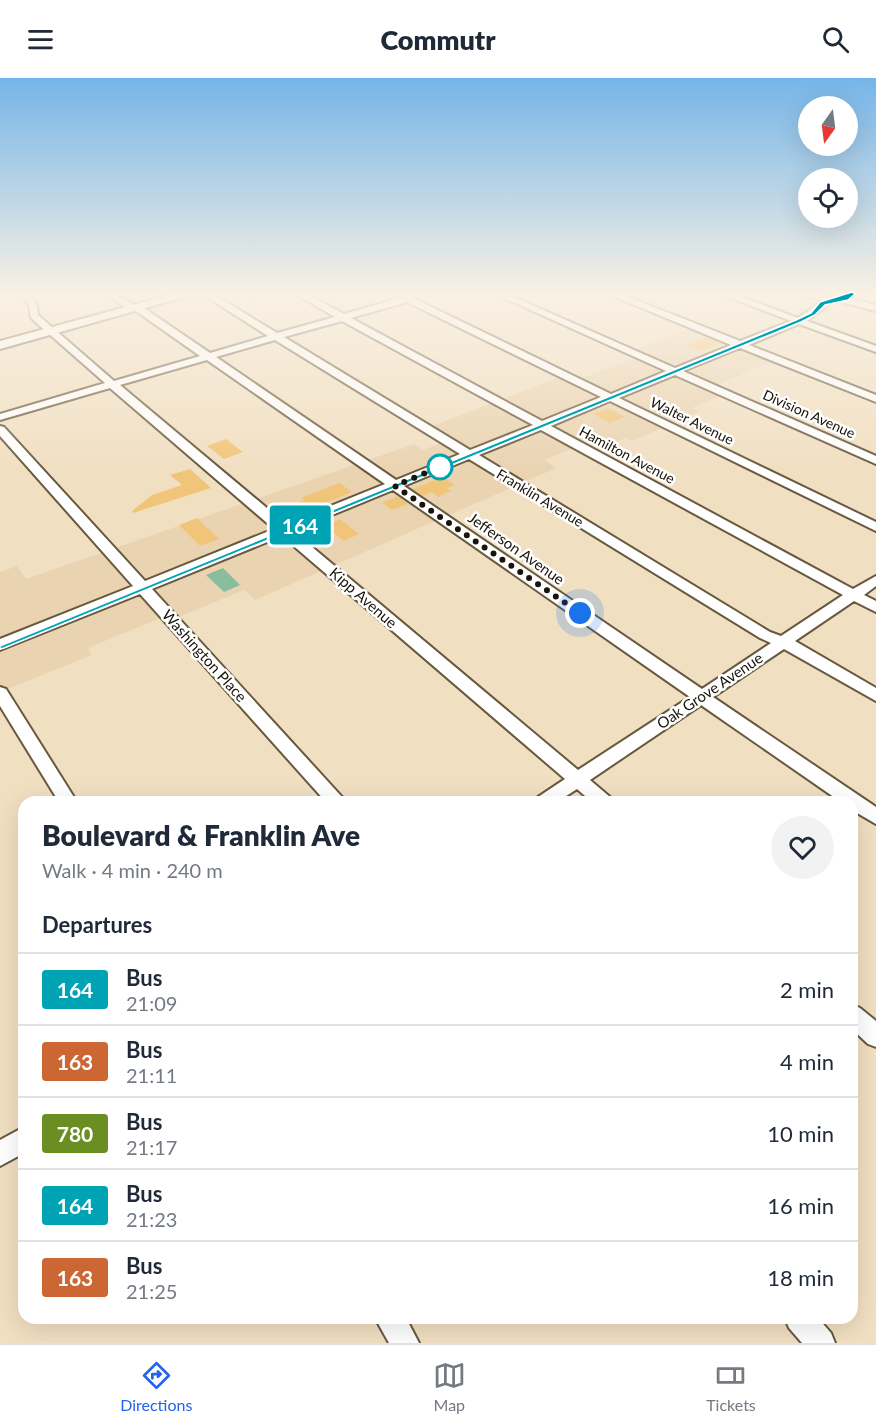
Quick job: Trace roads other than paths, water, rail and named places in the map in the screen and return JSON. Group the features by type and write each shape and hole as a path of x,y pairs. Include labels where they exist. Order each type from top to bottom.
{"street":[{"name":"Kipp Avenue","path":"76,353 597,796"},
{"name":"Jefferson Avenue","path":"203,353 845,796"},
{"path":"0,417 111,383 222,353"},
{"name":"Franklin Avenue","path":"302,353 781,643 799,649 876,695"},
{"name":"Hamilton Avenue","path":"408,353 876,607"},
{"name":"Walter Avenue","path":"518,353 876,527"},
{"name":"Division Avenue","path":"632,353 876,460"},
{"path":"0,645 720,353"},
{"path":"759,353 876,399"},
{"name":"Washington Place","path":"0,429 331,796"},
{"name":"Oak Grove Avenue","path":"554,796 876,580"},
{"path":"0,693 64,796"},
{"name":"Jefferson Avenue","path":"858,805 876,817"},
{"path":"858,1020 876,1036"},
{"path":"0,1154 18,1143"},
{"path":"393,1324 405,1343"},
{"path":"804,1324 821,1343"}]}
